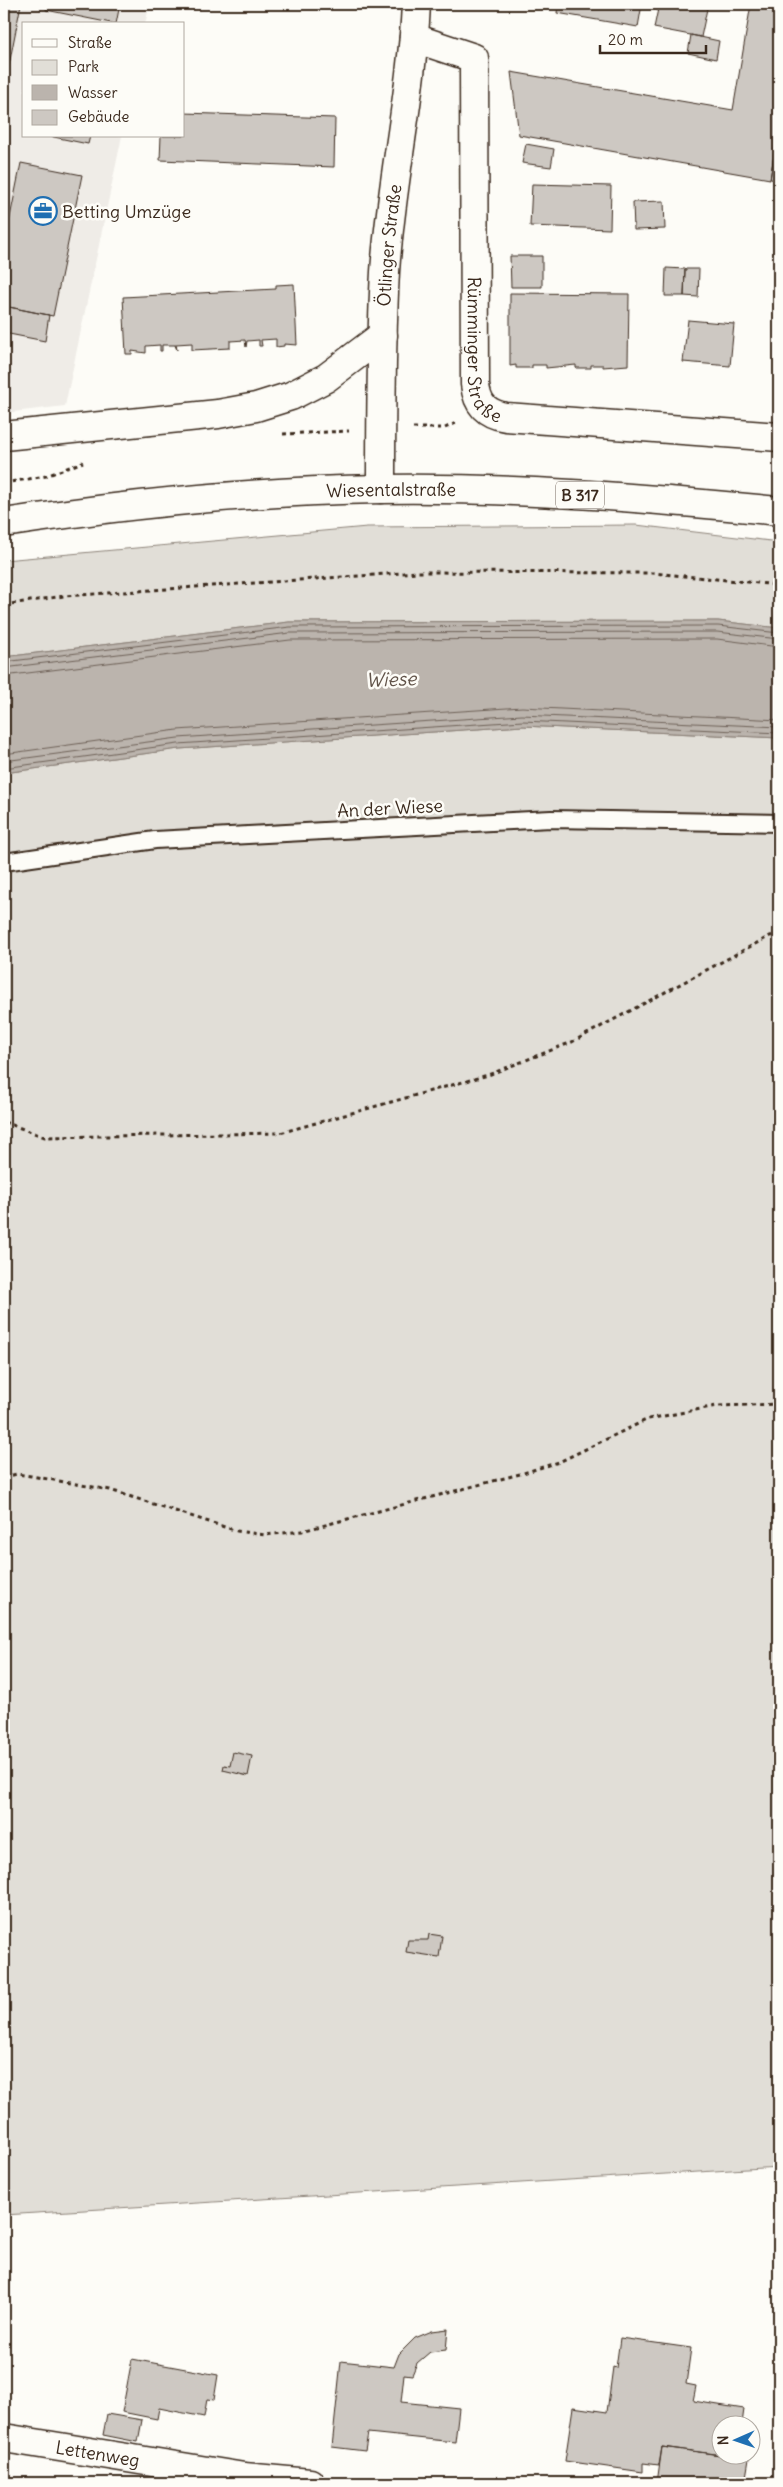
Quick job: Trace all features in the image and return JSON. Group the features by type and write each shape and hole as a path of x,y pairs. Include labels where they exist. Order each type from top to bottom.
{"street":[{"name":"Ötlinger Straße","path":"381,489 385,272 393,194 414,38 416,4"},
{"name":"Rümminger Straße","path":"414,38 474,58 475,384 476,397 483,408 494,416 779,437"},
{"path":"4,436 218,414 256,407 282,399 326,378 383,335"},
{"name":"Wiesentalstraße","path":"4,523 224,497 381,489 509,491 779,511"},
{"name":"Lettenweg","path":"4,2438 244,2477 310,2483"}],"lane":[{"name":"An der Wiese","path":"4,862 155,840 541,820 779,823"}],"path":[{"path":"4,483 20,481"},
{"path":"4,605 64,596 417,572 653,573 779,585"},
{"path":"4,1122 45,1137 280,1133 488,1074 572,1042 770,936 779,934"},
{"path":"4,1477 17,1474 110,1490 237,1531 274,1534 302,1531 520,1474 559,1462 648,1419 716,1406 779,1404"}],"shaded area":[{"path":"4,4 150,4 146,22 22,22 22,138 122,138 65,406 4,413"}],"green space":[{"path":"636,525 779,542 779,628 718,621 289,622 4,657 4,560 367,527"},
{"path":"523,726 779,738 779,2167 4,2215 4,773 179,749"}],"water":[{"name":"Wiese","path":"718,621 779,628 779,738 523,726 179,749 4,773 4,657 289,622"}],"building":[{"path":"4,4 21,4 9,65 4,64"},
{"path":"47,4 120,4 116,22 106,22 46,10"},
{"path":"558,4 642,4 638,27 557,13"},
{"path":"659,4 708,4 701,37 654,28"},
{"path":"751,4 779,4 779,125 770,179 519,135 511,72 733,110"},
{"path":"691,35 719,41 716,59 688,53"},
{"path":"185,113 335,118 334,167 160,160 161,138 185,138"},
{"path":"779,132 779,180 770,179"},
{"path":"59,138 90,138 88,144"},
{"path":"526,144 554,149 551,167 522,163"},
{"name":"Betting Umzüge","path":"21,163 82,175 53,316 4,306 4,247"},
{"path":"532,184 611,186 610,229 530,226"},
{"path":"664,201 665,229 634,230 633,202"},
{"path":"510,256 542,256 542,287 511,287"},
{"path":"666,268 685,269 684,296 665,296"},
{"path":"685,269 699,269 698,297 684,296"},
{"path":"294,284 297,345 284,344 284,346 276,347 276,339 261,340 262,346 259,346 259,340 247,341 246,347 245,340 230,341 230,348 192,350 192,343 176,344 177,350 175,345 162,345 162,351 160,351 160,345 146,346 146,353 132,351 132,354 126,354 123,297 276,289 276,285"},
{"path":"510,293 629,294 628,365 603,367 603,365 591,365 591,368 576,368 576,365 546,368 546,365 532,365 532,368 516,368 516,365 510,366"},
{"path":"4,306 49,315 45,341 4,333"},
{"path":"688,320 734,324 730,366 683,362"},
{"path":"233,1752 252,1756 248,1776 223,1770 224,1765 230,1766"},
{"path":"429,1934 442,1936 439,1957 406,1952 408,1940 428,1940"},
{"path":"448,2329 446,2350 430,2352 417,2363 412,2375 404,2374 401,2402 459,2408 455,2442 368,2433 365,2451 332,2447 341,2361 394,2367 399,2354 415,2338 432,2331"},
{"path":"620,2338 691,2348 686,2384 696,2386 693,2401 744,2409 743,2414 710,2414 710,2453 662,2447 659,2465 643,2463 643,2472 565,2461 573,2407 607,2412 613,2367 616,2368"},
{"path":"132,2359 218,2375 214,2400 207,2399 204,2417 159,2408 157,2419 122,2412"},
{"path":"107,2414 142,2420 138,2442 103,2435"},
{"path":"662,2447 710,2454 710,2464 748,2464 745,2483 657,2483"}],"place":[{"name":"Betting Umzüge","path":"43,211"}]}
